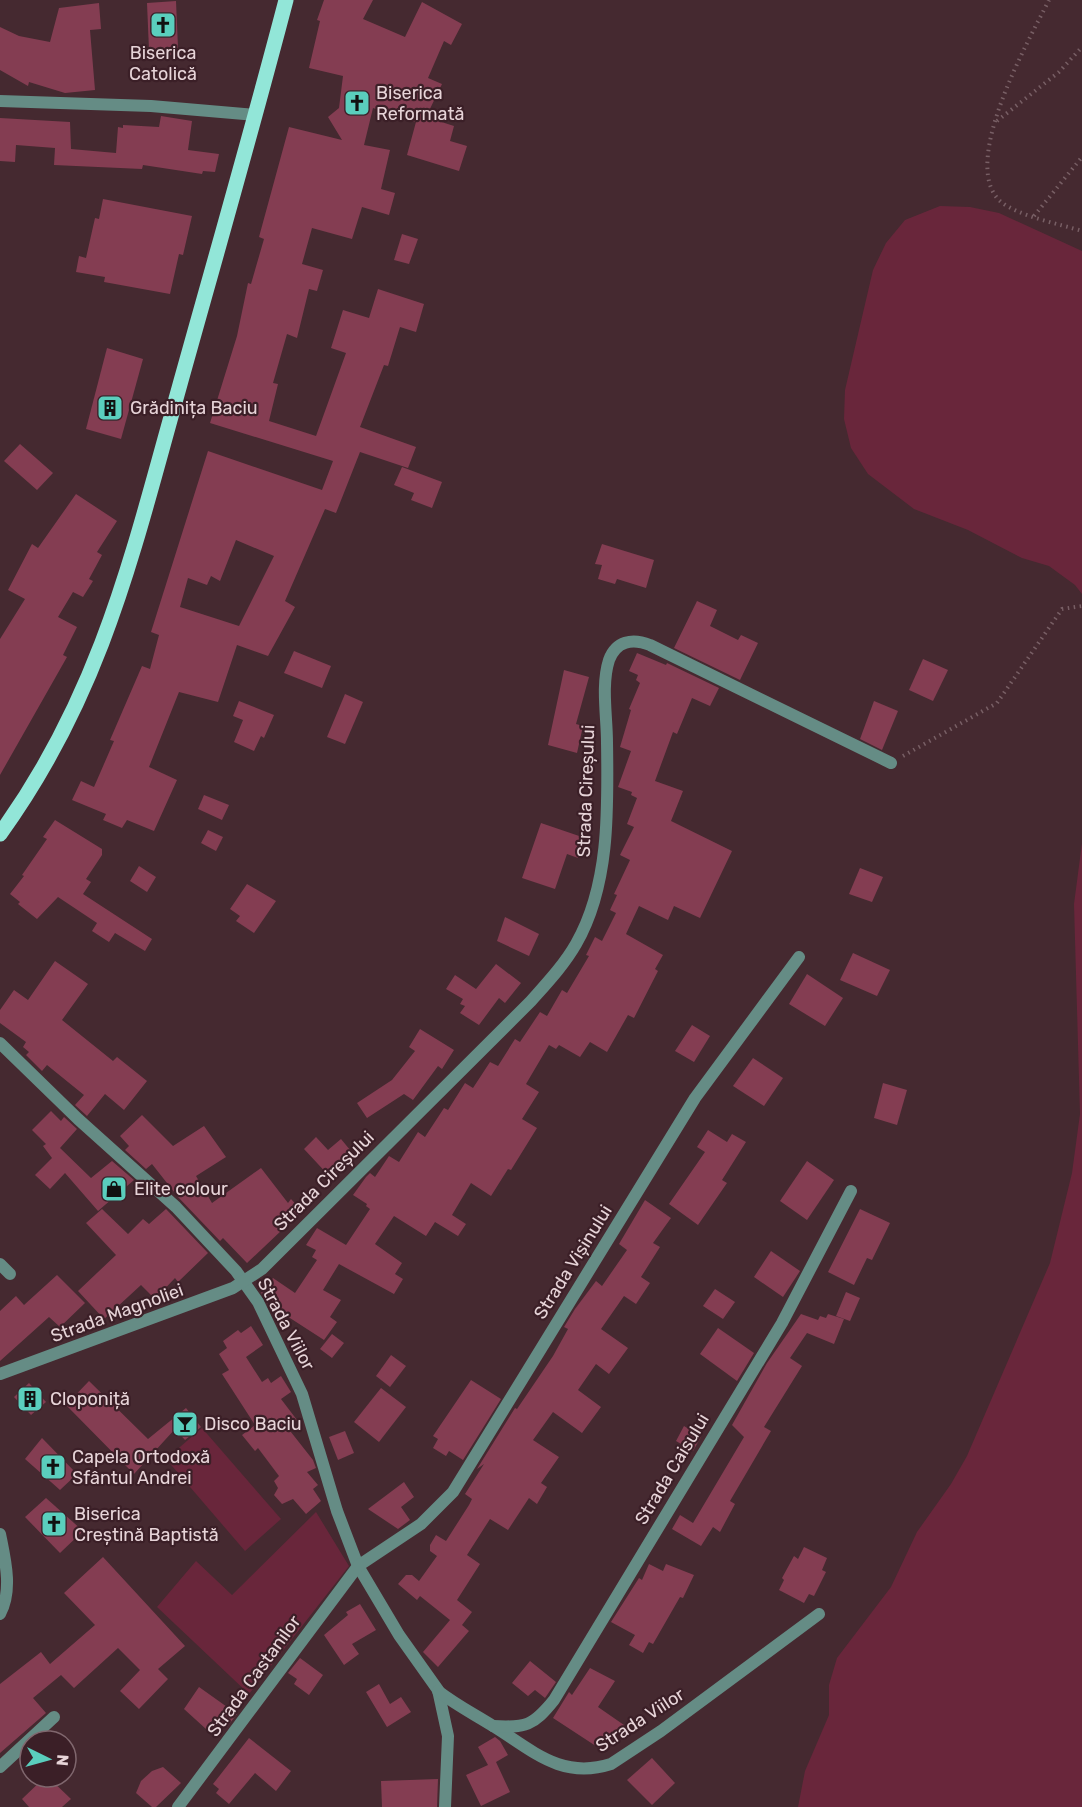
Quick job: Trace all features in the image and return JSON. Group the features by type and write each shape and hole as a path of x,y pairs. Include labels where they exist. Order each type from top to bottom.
{"main road":[{"path":"0,834 56,746 88,680 115,613 146,510 286,0"}],"street":[{"path":"0,100 151,106 255,115"},
{"name":"Strada Cireșului","path":"245,1282 261,1269 531,1001 562,966 577,944 591,913 600,872 607,787 606,672 616,648 625,642 643,642 891,763"},
{"name":"Strada Vișinului","path":"358,1566 421,1524 453,1492 695,1098 799,957"},
{"name":"Strada Viilor","path":"0,1043 78,1119 176,1207 245,1282 288,1361 302,1394 337,1511 358,1566 399,1635 438,1690 465,1711 493,1726 534,1755 553,1763 582,1769 611,1764 661,1731 819,1614"},
{"name":"Strada Caisului","path":"493,1726 527,1725 541,1717 554,1700 782,1323 851,1191"},
{"path":"0,1264 10,1274"},
{"name":"Strada Magnoliei","path":"0,1374 159,1318 245,1282"},
{"path":"0,1534 7,1577 4,1607 0,1614"},
{"name":"Strada Castanilor","path":"178,1807 358,1566"},
{"name":"Strada Viilor","path":"438,1690 445,1713 448,1736 445,1807"},
{"path":"0,1767 54,1717"}],"path":[{"path":"1049,0 1025,46 996,121 988,158 987,177 999,200 1010,208 1082,231"},
{"path":"996,121 1059,72 1082,47"},
{"path":"1034,216 1082,157"},
{"path":"891,763 997,703 1062,609 1082,606"}],"shaded area":[{"path":"940,206 970,207 999,213 1082,251 1082,594 1075,585 1049,566 1022,558 968,530 914,509 868,474 851,448 844,419 845,390 873,270 886,243 905,220"},
{"path":"1082,843 1082,1807 798,1807 805,1771 829,1715 829,1685 837,1658 891,1587 917,1532 951,1484 967,1456 1050,1263 1072,1173 1080,1114 1074,904"},
{"path":"202,1428 281,1519 245,1551 166,1459"},
{"path":"316,1512 349,1566 249,1694 157,1607 196,1561 232,1595"}],"building":[{"path":"324,0 373,0 363,19 405,37 422,2 462,24 451,45 444,41 428,78 442,84 426,117 454,126 450,141 467,146 459,171 407,155 416,122 373,108 364,145 390,150 381,189 395,193 389,215 362,207 352,239 312,228 302,264 323,270 317,291 309,289 297,338 287,334 273,383 278,384 269,421 316,436 346,353 331,348 343,310 369,318 378,289 424,304 416,332 400,327 388,366 384,365 360,427 416,447 408,468 360,452 336,513 325,509 285,601 295,607 268,656 237,645 218,702 179,692 149,767 177,780 154,831 127,820 122,828 103,820 106,814 72,800 81,781 94,787 114,741 110,740 142,666 150,669 159,635 151,632 208,451 322,490 333,461 210,423 237,336 248,283 251,284 264,239 259,237 289,127 342,140 328,117 339,108 343,76 309,68 320,21 317,20","holes":["236,540 274,556 239,626 180,607 188,578 207,585 211,576 220,581"]},
{"name":"Biserica Catolică","path":"176,1 178,48 174,54 165,57 156,56 149,50 147,3"},
{"path":"99,3 101,29 90,30 95,90 65,93 29,82 28,86 0,70 0,27 19,36 50,42 59,8"},
{"path":"161,116 192,121 188,150 219,154 215,172 203,171 202,174 143,165 142,169 54,165 55,148 16,145 15,162 0,161 0,118 70,122 71,149 116,153 118,127 123,128 123,125 159,127"},
{"path":"103,199 192,216 183,255 179,254 170,294 104,282 105,277 76,272 79,256 86,258 95,218 99,219"},
{"path":"402,234 418,239 409,264 394,260"},
{"name":"Grădinița Baciu","path":"107,348 143,359 121,439 86,429"},
{"path":"20,444 53,473 37,490 4,461"},
{"path":"402,467 442,482 432,508 411,500 414,493 394,485"},
{"path":"76,494 117,521 97,552 102,555 89,579 93,581 83,597 73,592 58,617 77,627 63,655 67,657 0,775 0,639 25,599 8,590 32,544 38,548"},
{"path":"602,544 654,560 646,588 617,579 615,584 598,579 602,565 595,564"},
{"path":"697,601 717,610 710,626 738,640 741,635 758,643 740,680 674,648"},
{"path":"294,651 331,666 322,688 284,673"},
{"path":"637,653 666,665 667,663 719,688 710,706 692,698 677,734 673,732 655,781 683,791 671,821 732,851 700,918 674,906 668,920 639,906 626,934 663,955 655,969 658,971 634,1018 628,1015 607,1052 590,1042 580,1057 559,1045 556,1049 549,1045 526,1084 539,1092 522,1119 537,1128 511,1170 508,1169 491,1196 471,1183 452,1215 466,1224 458,1236 435,1222 426,1236 394,1216 375,1244 402,1263 395,1274 403,1279 394,1294 339,1264 323,1290 341,1300 330,1317 337,1322 324,1340 276,1309 280,1306 261,1293 273,1278 295,1293 317,1260 312,1257 316,1250 306,1245 317,1228 346,1245 370,1209 366,1206 367,1204 353,1195 366,1177 370,1173 375,1177 389,1156 399,1162 418,1132 425,1137 444,1108 448,1110 465,1083 473,1088 490,1062 498,1066 515,1039 520,1042 540,1012 547,1016 562,990 567,993 589,956 586,955 595,937 602,941 616,913 610,910 617,895 614,894 630,860 620,855 634,827 627,824 637,798 631,795 632,792 618,787 631,751 620,747 631,710 629,709 640,683 636,680 638,675 629,671"},
{"path":"923,659 948,670 933,701 909,690"},
{"path":"564,670 589,677 576,724 583,726 577,753 548,745"},
{"path":"345,694 363,702 345,744 327,737"},
{"path":"239,701 274,715 264,738 261,736 254,751 234,742 243,720 233,716"},
{"path":"874,701 898,711 882,750 860,739"},
{"path":"204,795 229,805 222,820 198,809"},
{"path":"55,820 102,849 102,855 86,879 91,882 83,894 152,939 145,951 115,933 109,942 92,931 97,923 58,897 37,919 18,904 20,902 10,894 47,839 43,837"},
{"path":"541,823 585,838 578,858 567,854 555,889 522,878"},
{"path":"208,830 223,837 216,851 201,843"},
{"path":"139,866 156,877 147,892 130,881"},
{"path":"860,868 883,877 872,902 849,894"},
{"path":"247,884 276,901 254,933 236,921 240,916 230,909"},
{"path":"505,917 539,934 529,956 497,941"},
{"path":"853,953 890,970 877,996 840,980"},
{"path":"55,961 88,984 62,1020 113,1061 117,1057 147,1081 124,1110 105,1094 87,1116 75,1105 84,1095 47,1065 42,1071 26,1055 29,1052 23,1047 26,1042 0,1023 0,1010 14,990 28,1000"},
{"path":"496,964 521,983 505,1003 499,998 479,1025 460,1013 465,1006 460,1004 463,999 446,989 455,975 476,989"},
{"path":"807,974 843,998 825,1026 789,1004"},
{"path":"692,1025 710,1036 694,1062 675,1051"},
{"path":"420,1029 454,1050 442,1069 438,1066 413,1100 404,1094 367,1118 357,1103 392,1080 415,1051 409,1047"},
{"path":"753,1058 783,1078 764,1106 733,1086"},
{"path":"883,1083 907,1090 897,1125 874,1118"},
{"path":"51,1111 61,1121 64,1117 77,1129 60,1148 91,1178 112,1161 134,1180 98,1211 65,1173 50,1189 35,1175 52,1158 43,1146 46,1144 32,1130"},
{"path":"142,1115 173,1146 204,1126 226,1157 196,1176 212,1203 261,1168 288,1203 291,1199 302,1211 247,1263 223,1238 220,1241 178,1197 152,1164 146,1169 125,1150 129,1146 120,1136"},
{"path":"708,1130 727,1142 732,1134 746,1142 722,1180 727,1183 698,1225 669,1204 705,1152 697,1147"},
{"path":"316,1137 328,1150 341,1139 355,1156 331,1178 304,1149"},
{"path":"807,1161 834,1180 807,1220 780,1201"},
{"path":"645,1200 671,1218 653,1243 660,1247 641,1277 650,1283 636,1304 624,1296 601,1329 628,1348 609,1374 596,1364 578,1390 601,1407 582,1433 553,1412 533,1440 559,1457 541,1483 547,1487 537,1504 529,1498 508,1530 490,1519 467,1555 480,1564 457,1600 472,1612 462,1625 469,1631 438,1667 423,1652 450,1620 420,1596 417,1600 398,1584 406,1575 412,1575 419,1581 437,1556 430,1551 430,1545 436,1535 446,1541 469,1505 472,1499 465,1494 484,1464 477,1469 515,1408 517,1409 553,1356 568,1329 564,1327 575,1309 596,1281 602,1286 627,1250 619,1244"},
{"path":"102,1209 128,1234 143,1219 149,1224 166,1209 208,1253 178,1282 175,1278 155,1299 141,1285 104,1319 78,1291 116,1255 86,1223"},
{"path":"860,1209 890,1223 872,1260 867,1258 854,1285 828,1272"},
{"path":"771,1251 800,1271 783,1297 754,1277"},
{"path":"57,1275 85,1303 60,1327 49,1317 0,1361 0,1311 16,1296 24,1305"},
{"path":"715,1289 735,1302 723,1319 703,1306"},
{"path":"846,1292 860,1298 850,1321 836,1316"},
{"path":"801,1314 818,1320 820,1316 826,1318 828,1314 844,1319 834,1344 807,1333 790,1358 802,1366 764,1427 771,1431 730,1501 735,1504 720,1532 713,1527 701,1546 672,1529 680,1515 693,1523 744,1437 732,1425 767,1363"},
{"path":"251,1326 263,1345 246,1357 262,1382 268,1378 271,1383 281,1376 291,1392 281,1399 297,1420 287,1427 313,1460 316,1468 307,1472 318,1485 313,1489 321,1501 306,1514 293,1499 282,1504 274,1495 278,1488 274,1481 279,1476 258,1448 255,1451 242,1435 255,1425 222,1374 229,1370 219,1354 227,1348 223,1341 238,1330 241,1333"},
{"path":"718,1328 754,1353 737,1381 700,1354"},
{"path":"332,1334 344,1343 332,1358 320,1349"},
{"path":"391,1355 406,1366 390,1387 376,1376"},
{"path":"471,1380 501,1399 463,1460 449,1451 446,1456 433,1448 438,1439 433,1436"},
{"path":"89,1381 148,1439 186,1408 201,1427 185,1440 175,1429 134,1474 66,1405"},
{"name":"Cloponiță","path":"29,1383 46,1402 31,1415 14,1397"},
{"path":"381,1388 406,1407 379,1442 354,1422"},
{"path":"684,1426 701,1437 693,1451 676,1441"},
{"path":"345,1431 354,1453 338,1460 329,1437"},
{"name":"Capela Ortodoxă Sfântul Andrei","path":"42,1438 77,1474 60,1490 25,1459"},
{"path":"404,1482 414,1497 401,1507 410,1520 398,1529 368,1509"},
{"name":"Biserica Creștină Baptistă","path":"46,1498 83,1531 60,1553 25,1517"},
{"path":"804,1547 827,1558 822,1570 826,1572 814,1596 809,1594 804,1603 779,1590 784,1580 782,1578 794,1556 798,1559"},
{"path":"103,1557 185,1646 158,1669 168,1679 139,1709 120,1691 140,1670 118,1648 74,1688 61,1675 33,1698 46,1713 28,1729 18,1729 18,1737 0,1753 0,1684 41,1652 50,1664 95,1625 64,1593"},
{"path":"649,1564 663,1571 666,1564 694,1575 683,1598 680,1597 653,1644 649,1642 643,1653 629,1645 635,1635 611,1622 639,1578 642,1580"},
{"path":"360,1604 376,1630 352,1644 359,1654 344,1665 324,1635 348,1615 346,1612"},
{"path":"300,1658 323,1675 309,1695 294,1684 297,1679 288,1673"},
{"path":"530,1661 556,1682 545,1698 535,1690 528,1696 512,1683"},
{"path":"590,1668 615,1681 598,1707 624,1725 605,1752 553,1718 569,1692 572,1695"},
{"path":"379,1684 390,1704 401,1697 411,1712 387,1727 366,1692"},
{"path":"199,1687 237,1714 227,1727 214,1718 206,1729 184,1709"},
{"path":"495,1737 508,1755 496,1762 510,1792 481,1806 466,1775 488,1765 478,1747"},
{"path":"249,1738 291,1771 276,1791 255,1773 229,1804 216,1793 219,1789 213,1784"},
{"path":"652,1758 675,1783 652,1805 627,1780"},
{"path":"163,1767 181,1783 156,1807 152,1807 136,1793 141,1781 152,1771"},
{"path":"438,1779 437,1807 382,1807 381,1781"},
{"path":"32,1789 61,1789 71,1799 62,1807 29,1807 22,1799"}],"place":[{"name":"Biserica Catolică","path":"163,25"},
{"name":"Biserica Reformată","path":"357,103"},
{"name":"Grădinița Baciu","path":"110,408"},
{"name":"Elite colour","path":"114,1189"},
{"name":"Cloponiță","path":"30,1399"},
{"name":"Disco Baciu","path":"185,1424"},
{"name":"Capela Ortodoxă Sfântul Andrei","path":"53,1467"},
{"name":"Biserica Creștină Baptistă","path":"54,1524"}]}
